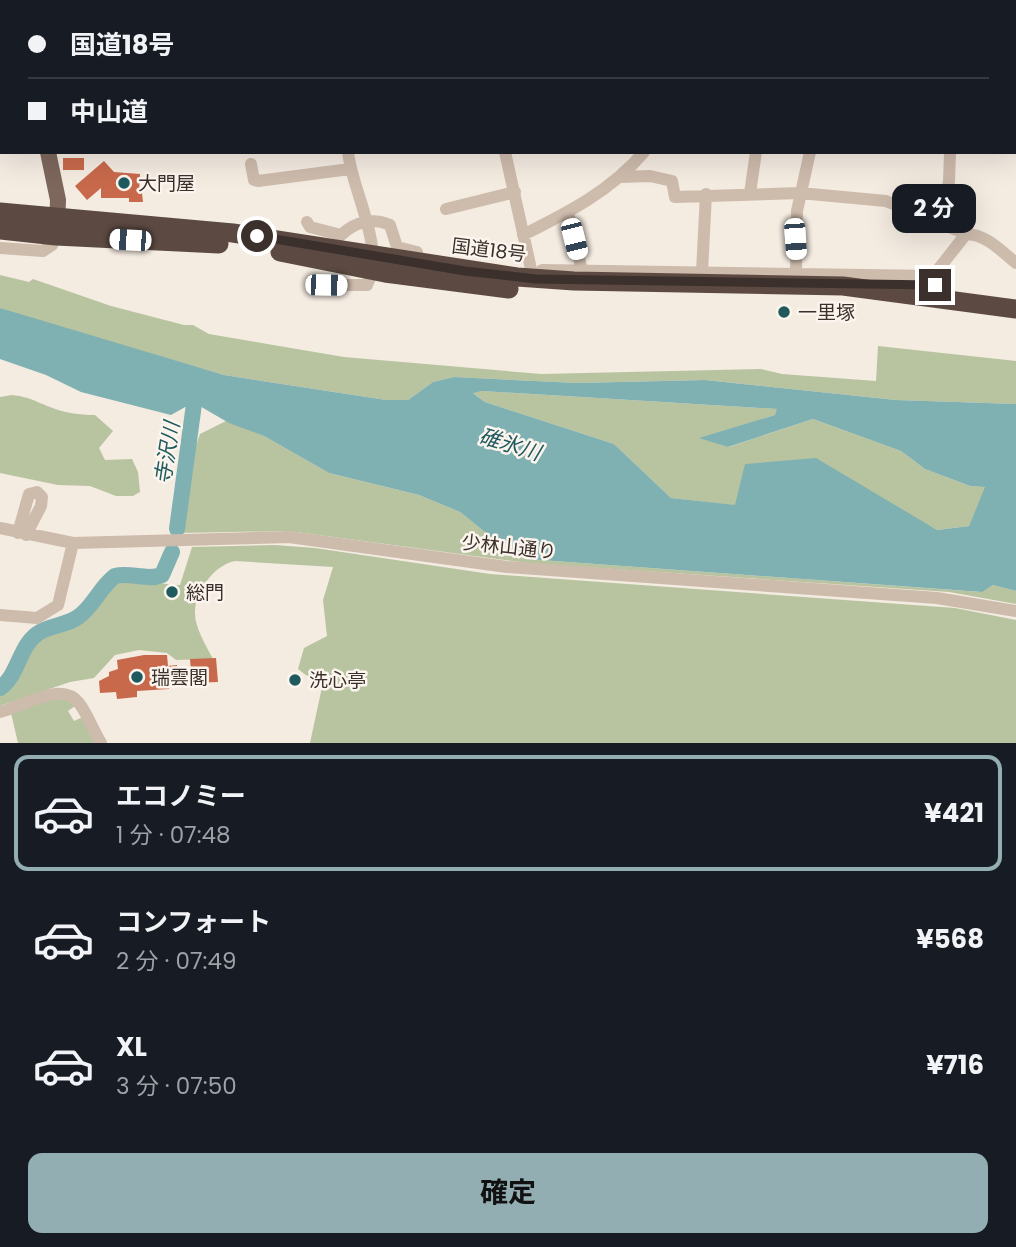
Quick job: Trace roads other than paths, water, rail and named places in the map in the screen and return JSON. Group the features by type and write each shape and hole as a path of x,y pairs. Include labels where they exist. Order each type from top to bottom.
{"highway":[{"name":"国道18号","path":"0,212 57,227"},
{"name":"国道18号","path":"0,230 57,227 574,281 936,286 1016,309"},
{"name":"国道18号","path":"372,262 470,286 575,294 854,299 943,309 1016,322"},
{"path":"936,286 1016,298"}],"main road":[{"path":"48,154 58,200 57,227"}],"street":[{"path":"326,285 367,285 372,262 368,221 350,169 348,154"},
{"path":"506,154 531,269"},
{"path":"523,235 568,212 620,177 642,154"},
{"path":"750,193 756,154"},
{"path":"796,272 795,239 800,193 810,154"},
{"path":"938,221 949,182 950,154"},
{"path":"251,164 254,180 258,181 350,169"},
{"path":"620,177 650,176 672,181 675,197 800,193 886,201 966,233 976,234 1016,263"},
{"path":"446,209 515,192"},
{"path":"702,272 706,194"},
{"path":"568,212 582,271"},
{"path":"307,222 310,227 341,235 350,227 368,221 381,221 390,225 397,247 402,250 531,269 796,272 936,286 966,233"},
{"path":"0,247 38,253 52,245 57,227"},
{"name":"少林山通り","path":"0,528 73,543 289,537 507,567 937,598 1016,611"},
{"path":"0,615 37,618 58,605 73,543"},
{"path":"0,712 50,695 65,693 77,700 101,743"}],"water":[{"name":"碓氷川","path":"0,308 224,375 386,400 408,400 433,382 454,377 577,383 705,380 896,400 1016,404 1016,591 993,585 982,592 527,559 501,545 460,512 419,495 329,473 264,436 229,423 198,405 187,406 171,415 81,392 46,375 0,359","holes":["482,391 777,409 775,415 699,438 728,447 813,419 901,451 925,469 970,486 985,487 969,526 937,530 816,458 745,464 735,505 671,498 614,444 485,402 473,393"]}],"waterway":[{"name":"寺沢川","path":"177,529 194,404 199,386"},
{"name":"寺沢川","path":"0,688 11,676 26,646 37,634 78,617 115,576 162,575 172,552"}],"place":[{"name":"大門屋","path":"124,183"},
{"name":"一里塚","path":"784,312"},
{"name":"総門","path":"172,592"},
{"name":"瑞雲閣","path":"137,677"},
{"name":"洗心亭","path":"295,680"}]}
